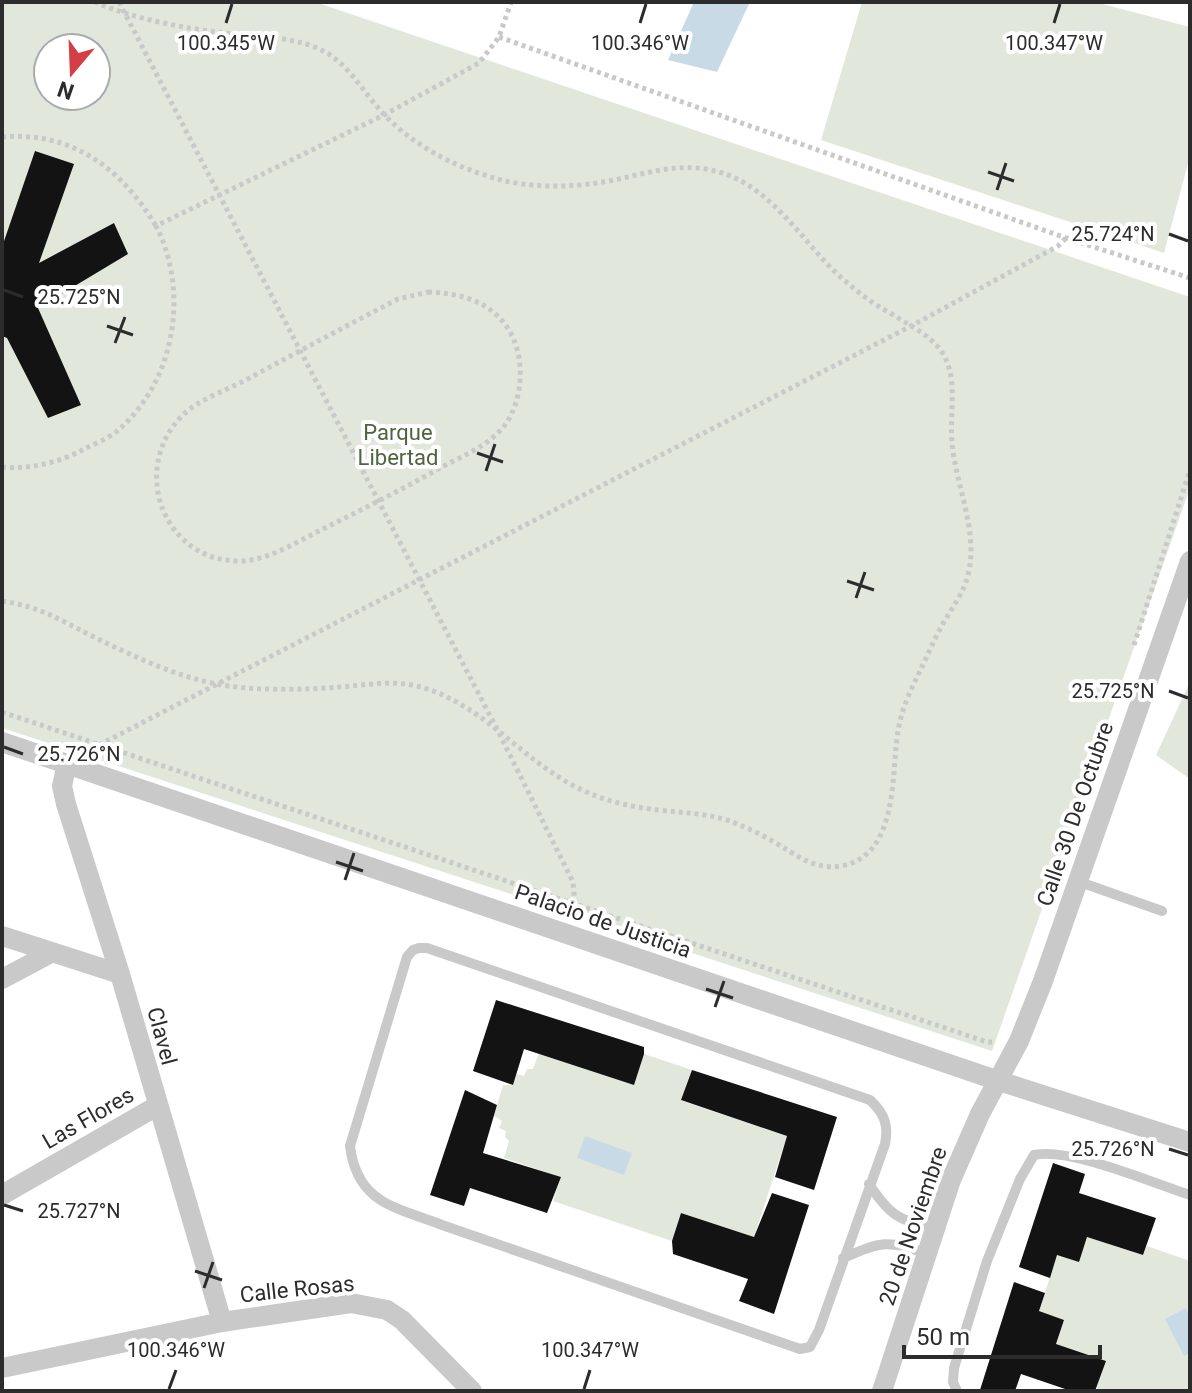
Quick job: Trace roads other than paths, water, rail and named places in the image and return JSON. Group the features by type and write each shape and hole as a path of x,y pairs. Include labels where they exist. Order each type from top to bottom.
{"street":[{"name":"Calle 30 De Octubre","path":"999,1081 1038,993 1190,561"},
{"name":"Palacio de Justicia","path":"2,742 999,1081 1190,1142"},
{"name":"Clavel","path":"67,763 62,786 66,804 120,974 222,1322"},
{"path":"2,936 120,974"},
{"path":"2,979 51,953"},
{"name":"20 de Noviembre","path":"882,1391 963,1153 999,1081"},
{"name":"Las Flores","path":"2,1195 157,1106"},
{"name":"Calle Rosas","path":"2,1368 222,1322 351,1303 373,1305 402,1320 472,1391"}],"lane":[{"path":"1077,881 1162,911"},
{"path":"427,948 870,1100 881,1110 887,1132 843,1258 814,1343 800,1349 442,1225 378,1198 359,1180 350,1146 407,957 413,950 427,948"},
{"path":"957,1391 953,1382 954,1368 987,1261 1020,1179 1034,1155 1046,1152 1068,1155 1190,1195"},
{"path":"869,1184 885,1209 935,1230"},
{"path":"843,1258 886,1243 927,1254"}],"water":[{"path":"694,2 750,2 717,72 668,60"},
{"path":"585,1136 632,1153 624,1175 577,1158"},
{"path":"1186,1308 1190,1317 1190,1353 1184,1356 1165,1319"}],"park label":[{"name":"Parque Libertad","path":"398,444"}]}
